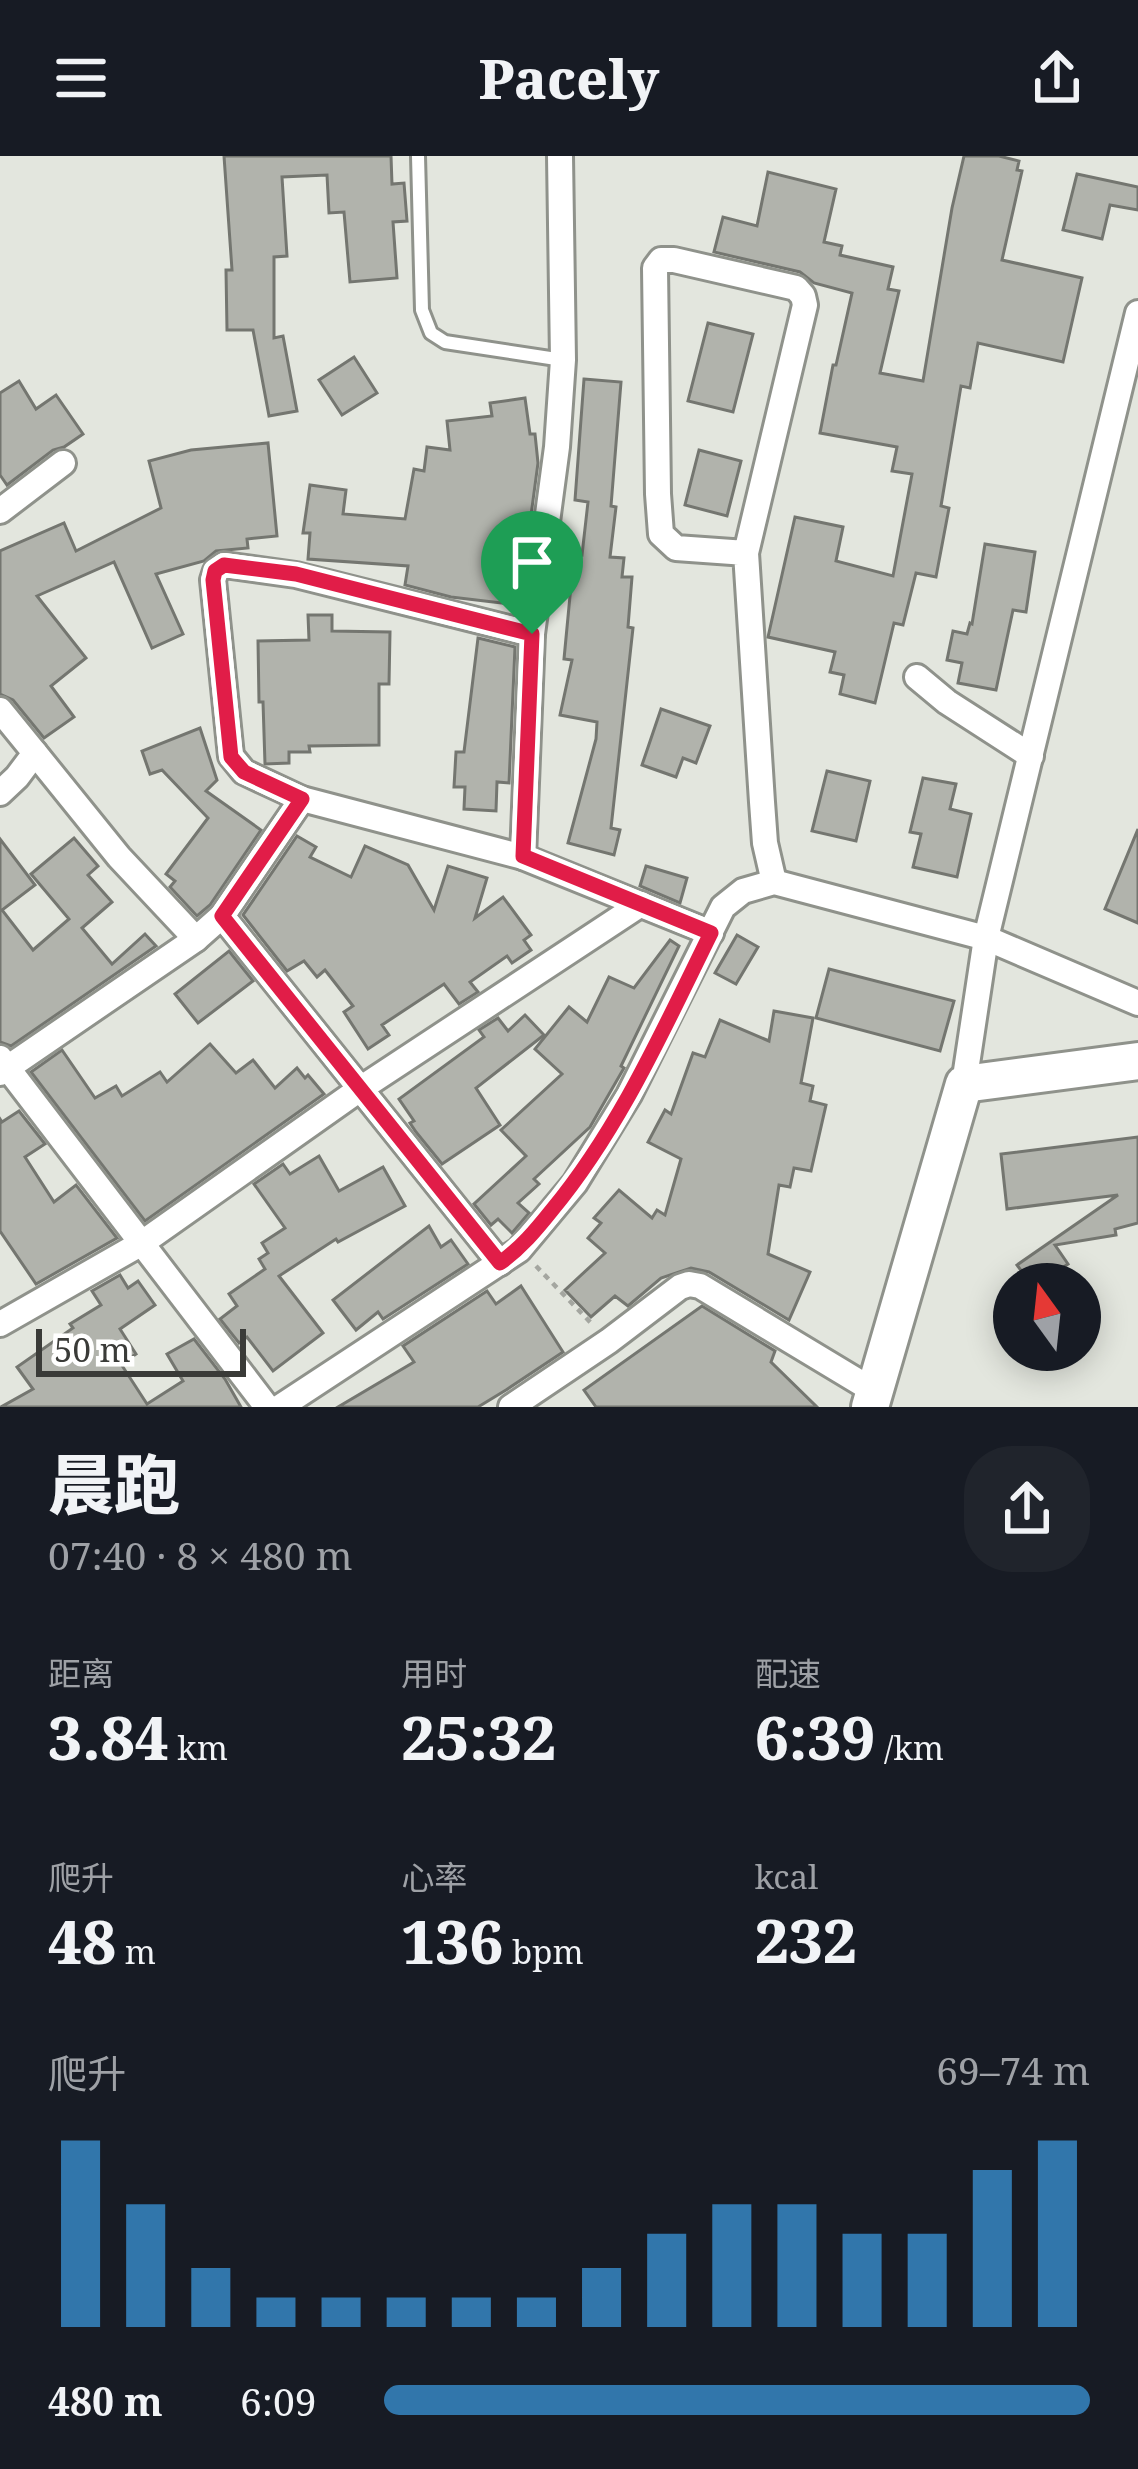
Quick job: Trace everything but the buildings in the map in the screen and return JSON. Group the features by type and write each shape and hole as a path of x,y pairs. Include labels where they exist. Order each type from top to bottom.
{"street":[{"path":"523,856 532,634 557,447 563,360 560,156"},
{"path":"746,553 676,548 662,534 656,291 656,268 661,260 796,288 805,305 746,553 763,822 774,882"},
{"path":"511,1407 689,1284 700,1286 872,1399 964,1084 986,938 1138,314"},
{"path":"0,512 63,463"},
{"path":"532,634 296,574 224,565 215,571 213,580 231,757 244,772 302,799 523,856 711,933"},
{"path":"917,676 946,702 1031,756"},
{"path":"0,710 118,857 196,939"},
{"path":"0,793 35,752"},
{"path":"267,1407 2,1067 196,939 222,916 302,799"},
{"path":"280,1407 510,1256 575,1183 629,1095 722,907 743,892 774,882 986,938 1138,1003"},
{"path":"0,1324 142,1243 359,1089 641,904"},
{"path":"222,916 359,1089 510,1256"},
{"path":"964,1084 1138,1061"}],"lane":[{"path":"418,156 422,310 431,333 445,342 563,360"}],"path":[{"path":"510,1256 609,1341"}],"route":[{"path":"224,565 272,570 532,634 523,856 711,933 629,1095 575,1183 520,1250 500,1263 222,916 302,799 244,772 231,757 213,580 215,571 224,565"}]}
